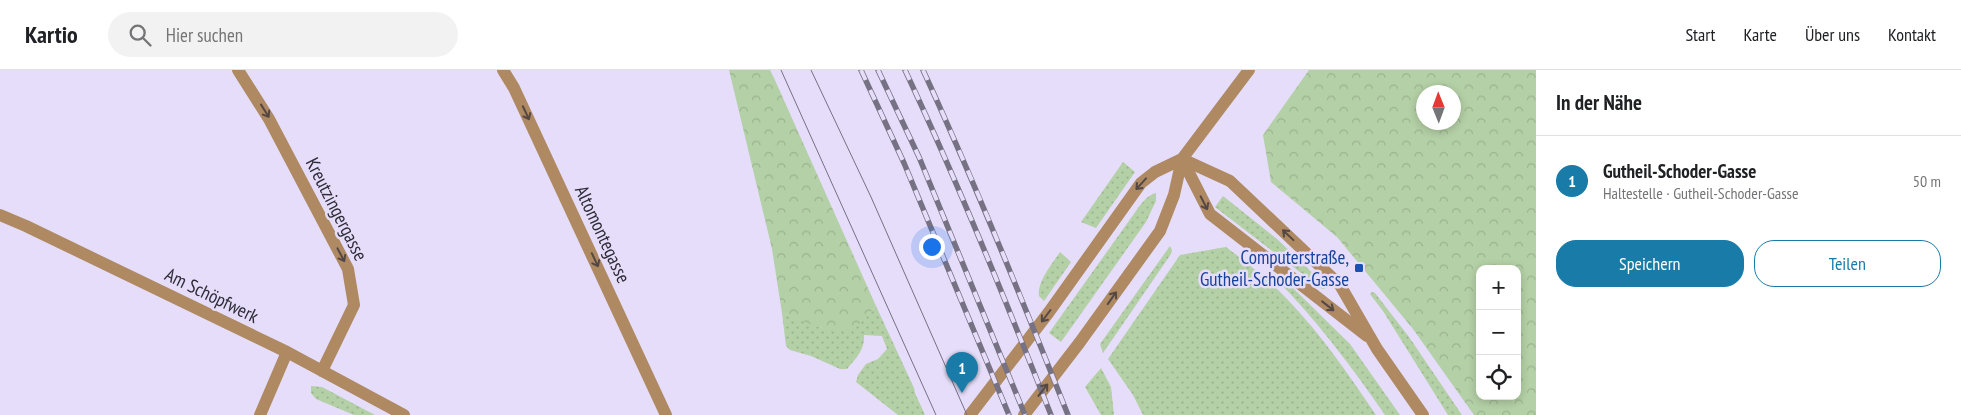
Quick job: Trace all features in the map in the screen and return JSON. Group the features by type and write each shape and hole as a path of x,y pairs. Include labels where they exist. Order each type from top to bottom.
{"street":[{"name":"Kreutzingergasse","path":"238,70 269,118 348,269 354,305 322,371"},
{"name":"Altomontegasse","path":"503,70 514,88 666,415"},
{"path":"1024,415 1080,342 1160,231 1174,195 1182,159 1249,70"},
{"path":"1182,159 1230,181 1340,285 1372,340 1423,415"},
{"path":"1182,159 1210,214 1372,340"},
{"path":"970,415 1050,312 1141,183 1155,172 1182,159"},
{"name":"Am Schöpfwerk","path":"0,215 35,230 287,352 404,415"},
{"path":"260,415 287,352"}],"green space":[{"path":"729,70 770,70 774,78 876,306 861,323 850,329 833,330 807,323 782,313 772,249"},
{"path":"1309,70 1536,70 1536,415 1474,415 1413,329 1337,237 1271,182 1263,135"},
{"path":"1123,162 1135,172 1096,228 1081,222"},
{"path":"1156,193 1156,201 1146,222 1061,342 1049,333 1140,206 1147,198"},
{"path":"1223,196 1277,239 1326,286 1325,289 1322,289 1215,207"},
{"path":"1170,246 1171,254 1103,353 1100,344"},
{"path":"1226,247 1265,278 1299,312 1334,355 1376,415 1143,415 1133,395 1108,359 1180,255"},
{"path":"1060,252 1071,262 1044,301 1039,296 1040,285"},
{"path":"1275,274 1293,288 1350,344 1400,415 1385,415 1333,344 1275,278"},
{"path":"1372,292 1375,293 1409,337 1462,415 1448,415 1383,311 1370,294"},
{"path":"876,306 925,415 898,415 856,382 858,375 866,364 878,359 887,349 882,336 864,335 863,345 857,357 847,369 840,369 811,356 790,350 786,346 782,313 823,328 860,323"},
{"path":"1101,368 1111,387 1114,415 1101,415 1085,387"},
{"path":"311,386 322,387 375,415 354,415 316,399 311,393"}],"tram line":[{"path":"781,70 936,415"},
{"path":"811,70 871,197 967,415"}],"railway":[{"path":"861,70 904,163 1009,415"},
{"path":"878,70 919,157 1025,415"},
{"path":"905,70 981,241 1051,415"},
{"path":"923,70 998,241 1068,415"}],"place":[{"name":"Computerstraße, Gutheil-Schoder-Gasse","path":"1359,268"},
{"name":"Gutheil-Schoder-Gasse","path":"962,393"}]}
